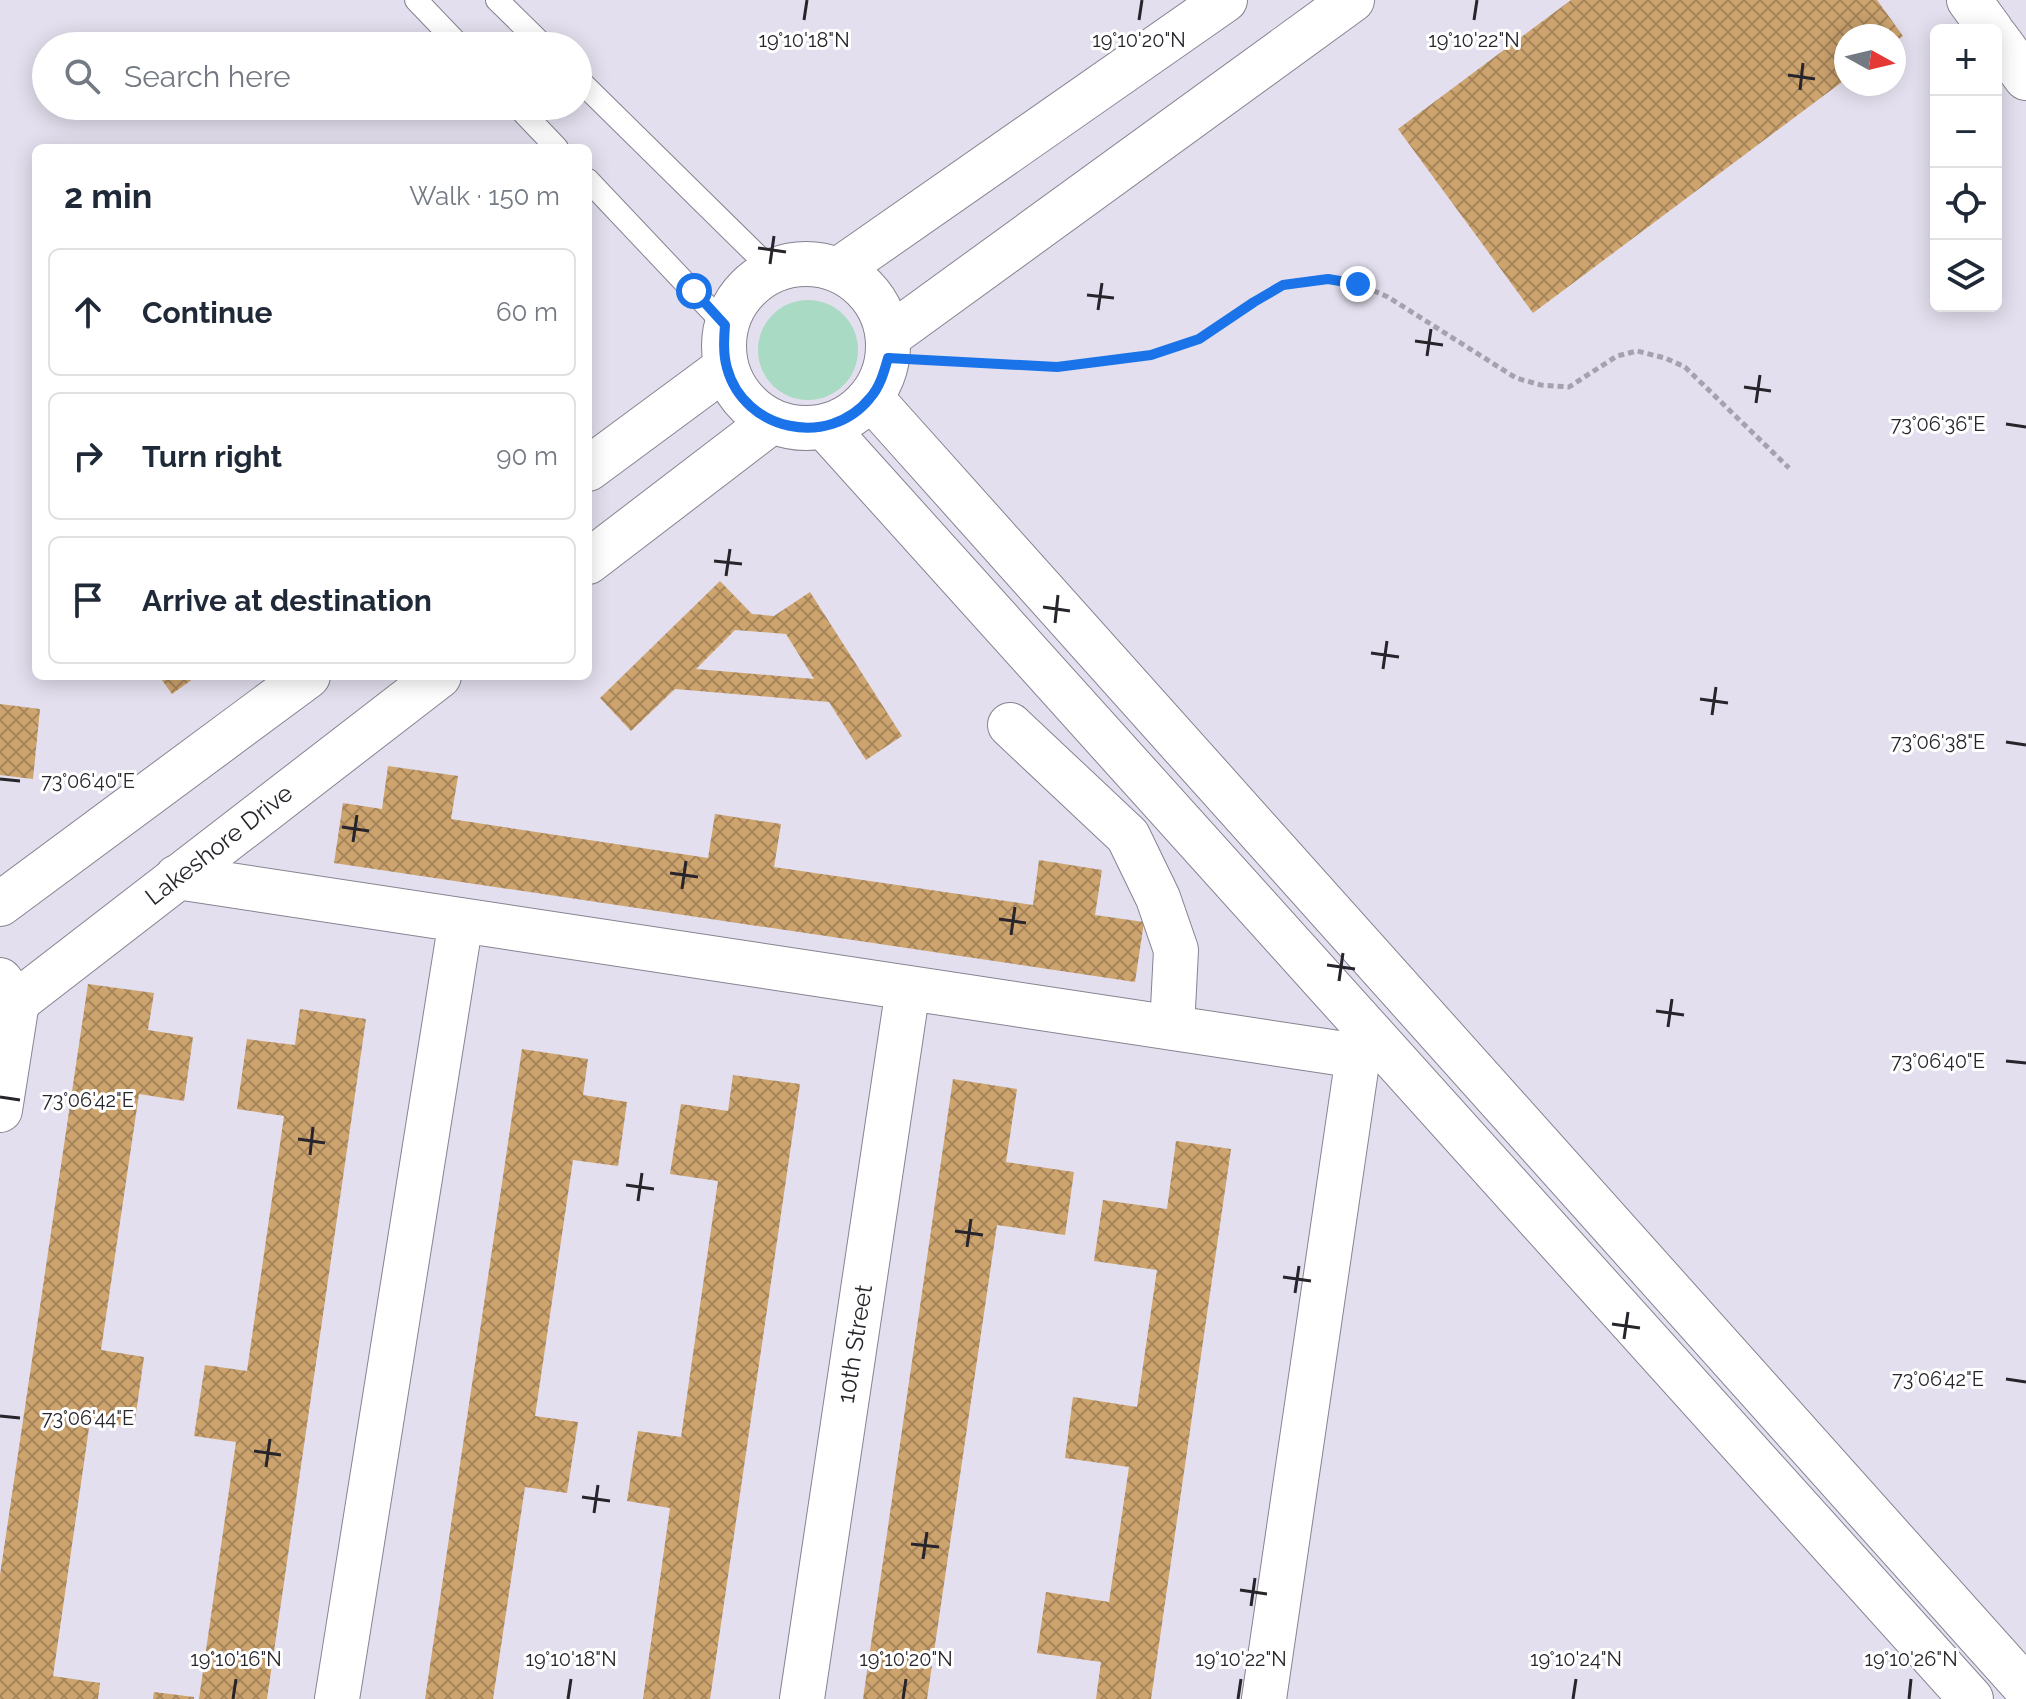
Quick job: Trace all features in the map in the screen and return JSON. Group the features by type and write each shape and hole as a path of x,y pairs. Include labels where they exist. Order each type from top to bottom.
{"street":[{"path":"838,270 1225,0"},
{"path":"888,347 1352,0"},
{"path":"1969,0 1987,24"},
{"path":"2002,45 2026,78"},
{"path":"794,264 816,264 838,270 862,285 880,308 888,347 882,379 871,398 851,416 825,427 797,429 771,422 749,406 734,385 726,346 742,295 756,280 773,271 794,264"},
{"path":"592,465 726,346"},
{"path":"871,398 2026,1688"},
{"path":"592,559 771,422"},
{"path":"825,427 1971,1699"},
{"path":"0,904 303,680"},
{"name":"Lakeshore Drive","path":"6,999 177,877 434,680"},
{"path":"1010,725 1128,836 1158,898 1176,950 1172,1028"},
{"path":"177,877 1358,1056 1264,1699"},
{"path":"337,1699 461,920"},
{"name":"10th Street","path":"802,1699 908,988"},
{"path":"0,1110 6,999"}],"lane":[{"path":"416,0 447,32"},
{"path":"497,0 530,32"},
{"path":"592,93 773,271"},
{"path":"530,120 553,144"},
{"path":"592,185 726,346"}],"path":[{"path":"888,347 1057,367 1151,355 1199,339 1283,285 1328,279 1358,284 1388,297 1516,378 1541,385 1569,387 1617,356 1637,351 1665,358 1685,367 1789,468"}],"green space":[{"path":"808,300 836,308 850,322 858,350 850,378 836,392 808,400 780,392 766,378 758,350 766,322 780,308"}],"building":[{"path":"1571,0 1877,0 1894,24 1834,24 1834,88 1533,313 1398,129"},
{"path":"720,581 752,614 774,616 810,592 902,736 866,760 829,702 675,689 631,731 600,698","holes":["735,630 786,634 814,679 696,669"]},
{"path":"162,680 191,680 172,694"},
{"path":"0,704 40,709 33,779 0,775"},
{"path":"388,766 458,776 451,819 708,858 715,814 781,824 774,867 1033,905 1039,860 1102,870 1095,915 1144,922 1135,982 334,863 343,803 382,809"},
{"path":"88,984 154,993 148,1030 193,1037 184,1101 139,1094 101,1350 144,1357 134,1427 90,1421 53,1676 100,1683 98,1699 0,1699 0,1575"},
{"path":"300,1009 366,1019 267,1699 199,1699 236,1442 194,1436 205,1365 247,1371 284,1116 237,1109 247,1039 295,1045"},
{"path":"522,1049 588,1059 583,1095 627,1102 618,1166 573,1160 535,1416 578,1422 567,1493 525,1487 493,1699 425,1699"},
{"path":"733,1075 800,1084 710,1699 643,1699 670,1508 627,1501 638,1431 681,1437 718,1181 670,1174 681,1104 728,1111"},
{"path":"953,1079 1017,1089 1006,1162 1074,1172 1065,1235 997,1225 927,1699 863,1699"},
{"path":"1176,1141 1231,1149 1151,1699 1096,1699 1101,1662 1037,1653 1046,1592 1109,1602 1129,1467 1065,1458 1073,1397 1137,1407 1157,1270 1094,1261 1103,1200 1167,1209"},
{"path":"154,1692 194,1697 194,1699 153,1699"}],"route":[{"path":"694,291 725,325 726,367 749,406 771,422 797,429 825,427 851,416 871,398 882,379 888,358 1057,367 1151,355 1199,339 1283,285 1328,279 1358,284"}]}
